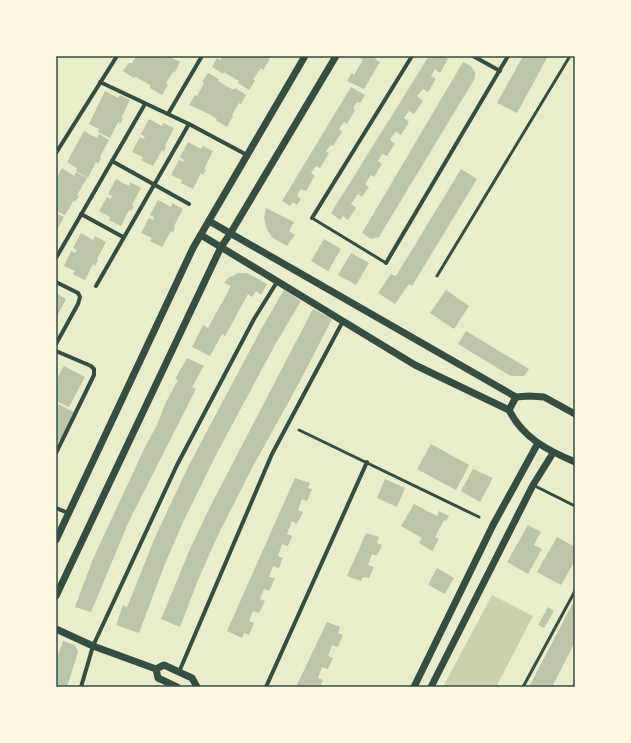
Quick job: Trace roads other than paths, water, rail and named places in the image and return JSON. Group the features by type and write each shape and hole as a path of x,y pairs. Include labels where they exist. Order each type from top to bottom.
{"street":[{"path":"56,153 117,56"},
{"path":"168,114 202,56"},
{"path":"56,540 190,256 305,56"},
{"path":"56,596 221,247 336,56"},
{"path":"312,218 412,56"},
{"path":"473,56 500,71"},
{"path":"386,263 508,56"},
{"path":"100,82 189,124 247,155"},
{"path":"56,258 145,104"},
{"path":"96,286 189,124"},
{"path":"112,161 189,204"},
{"path":"81,214 123,237"},
{"path":"209,221 516,397 544,397 575,414"},
{"path":"201,235 415,366 509,410 515,422 523,432 553,453 575,462"},
{"path":"56,282 78,292 80,297 78,304 56,344"},
{"path":"81,687 93,646 177,465 254,319 277,282"},
{"path":"179,672 272,454 343,322"},
{"path":"56,351 91,366 94,369 94,374 56,453"},
{"path":"509,410 516,397"},
{"path":"414,687 493,525 538,443"},
{"path":"431,687 533,485 553,453"},
{"path":"266,687 367,462"},
{"path":"56,508 68,513"},
{"path":"56,629 93,646 156,669 164,665 192,678 197,687"},
{"path":"156,669 158,678 173,686"}],"lane":[{"path":"437,276 570,56"},
{"path":"312,218 386,263"},
{"path":"299,430 479,517"},
{"path":"533,485 575,506"},
{"path":"523,687 575,591"}]}
